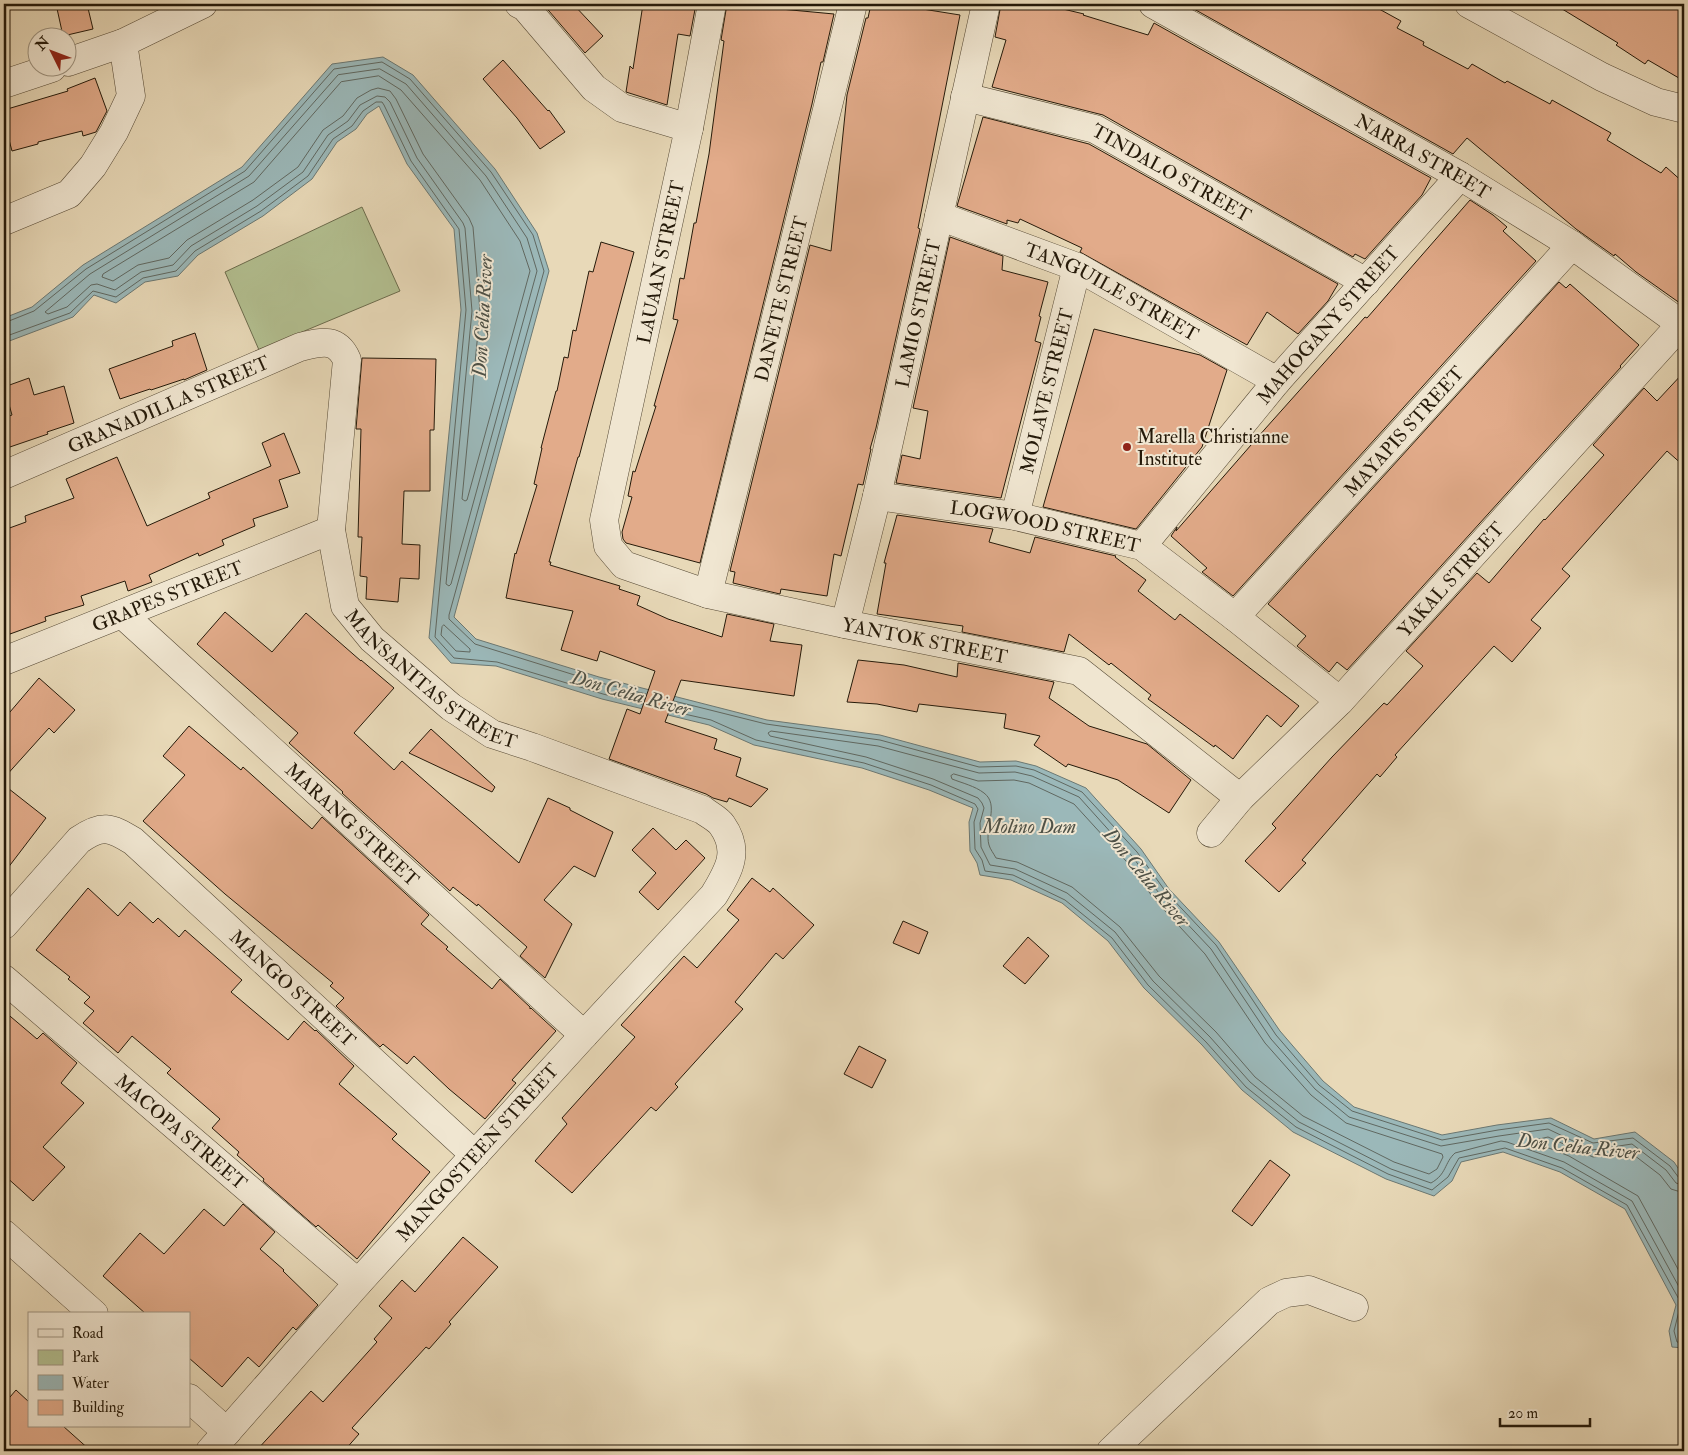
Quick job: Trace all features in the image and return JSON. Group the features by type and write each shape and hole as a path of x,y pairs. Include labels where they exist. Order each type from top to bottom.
{"street":[{"path":"78,59 123,43 203,4"},
{"path":"519,4 525,8 594,88 622,108 689,128"},
{"name":"LAUAAN STREET","path":"604,520 689,128 712,4"},
{"name":"DANETE STREET","path":"708,594 853,4"},
{"name":"LAMIO STREET","path":"844,624 878,496 986,4"},
{"name":"NARRA STREET","path":"1154,4 1460,176 1572,244 1683,323"},
{"path":"1470,4 1602,77 1656,102 1684,109"},
{"path":"4,220 69,194 93,166 114,132 131,96 123,43"},
{"path":"4,84 28,76"},
{"name":"TINDALO STREET","path":"965,97 1095,129 1366,282"},
{"name":"MAHOGANY STREET","path":"1142,546 1277,381 1460,176"},
{"name":"TANGUILE STREET","path":"939,216 1077,267 1277,381"},
{"name":"MAYAPIS STREET","path":"1235,617 1572,244"},
{"name":"MOLAVE STREET","path":"1015,516 1077,267"},
{"name":"YAKAL STREET","path":"1211,833 1240,798 1340,701 1683,323"},
{"name":"GRANADILLA STREET","path":"4,474 300,347 319,342 334,344"},
{"name":"MANSANITAS STREET","path":"334,344 343,351 346,360 331,530 345,606 372,639 451,707 492,734 541,750 703,810 722,824 732,847"},
{"name":"LOGWOOD STREET","path":"878,496 1015,516 1142,546 1340,701"},
{"name":"YANTOK STREET","path":"604,520 608,546 624,565 708,594 844,624 1079,671 1240,798"},
{"name":"GRAPES STREET","path":"4,661 331,530"},
{"name":"MARANG STREET","path":"122,614 584,1035"},
{"name":"MANGO STREET","path":"4,925 79,840 91,831 106,828 120,833 133,842 475,1155"},
{"name":"MANGOSTEEN STREET","path":"218,1442 358,1283 714,895 729,870 732,847"},
{"name":"MACOPA STREET","path":"4,979 358,1283"},
{"path":"4,1234 92,1312"},
{"path":"1110,1451 1269,1301 1286,1293 1309,1290 1354,1307"},
{"path":"190,1400 218,1442"}],"green space":[{"path":"362,207 400,291 259,350 225,272"}],"water":[{"name":"Molino Dam","path":"383,57 413,75 495,169 537,233 549,271 454,617 476,639 599,677 767,720 880,735 980,762 1016,761 1036,766 1086,788 1141,849 1169,889 1219,942 1280,1031 1323,1081 1354,1107 1442,1135 1551,1118 1594,1139 1635,1132 1674,1162 1684,1177 1684,1348 1672,1347 1669,1331 1676,1305 1625,1209 1560,1172 1503,1152 1461,1162 1452,1181 1434,1196 1386,1179 1293,1132 1242,1090 1202,1045 1144,988 1108,941 1062,903 1011,880 980,875 977,863 970,851 969,822 973,808 929,790 862,768 754,745 709,725 602,699 496,666 451,663 429,638 461,310 454,229 407,164 379,106 367,114 356,129 337,142 312,179 263,216 198,255 178,276 145,282 116,303 94,295 73,317 4,343 4,318 32,307 83,265 242,167 332,64"}],"building":[{"path":"56,4 87,4 93,29 78,32 78,28 61,28"},
{"path":"543,4 573,4 603,36 585,53"},
{"path":"643,4 696,4 690,36 678,34 667,105 626,92 630,66 633,69"},
{"path":"727,4 834,14 700,563 626,543 622,532 632,497 628,496 633,471 635,472 656,406 654,406 678,320 673,319 680,278 684,279 709,154 724,41 721,40"},
{"path":"871,4 911,4 910,7 960,15 918,228 920,229 863,485 858,484 841,556 834,554 827,596 781,589 780,594 733,583 735,572 730,571 810,245 831,251 847,95"},
{"path":"1001,4 1042,4 1084,14 1148,35 1154,23 1431,178 1422,195 1365,259 1355,254 1353,257 1103,115 992,87 1006,40 995,37"},
{"path":"1185,4 1370,4 1401,21 1397,28 1424,42 1423,45 1468,69 1472,64 1505,83 1507,81 1550,104 1552,100 1611,133 1607,140 1661,173 1666,167 1684,183 1684,306 1636,272 1615,254 1614,256 1576,229 1467,138 1453,154"},
{"path":"1554,4 1684,4 1684,81 1648,60 1645,64 1616,45 1618,43"},
{"path":"503,60 549,110 565,132 540,149 517,118 483,79"},
{"path":"95,78 107,111 96,132 83,136 82,131 38,142 38,144 12,151 4,121 4,110 68,91 67,89"},
{"path":"983,117 1089,144 1338,284 1328,301 1298,334 1267,312 1247,345 1080,252 1082,248 1020,219 1018,223 1007,220 1007,224 957,206"},
{"path":"1470,200 1507,227 1503,231 1536,261 1233,596 1202,572 1207,568 1171,536 1177,527 1176,531"},
{"path":"950,237 1003,256 1002,270 1048,282 1035,341 1041,343 1001,498 896,483 902,455 920,459 928,411 913,408"},
{"path":"601,242 634,252 549,562 551,562 550,565 620,586 619,589 640,596 637,605 668,619 722,637 727,614 774,624 770,641 802,645 794,696 681,680 665,722 717,739 714,749 741,758 736,776 768,789 751,807 729,798 727,802 713,798 609,759 627,709 640,714 655,671 600,651 597,661 561,650 573,611 506,598 515,553 537,485 534,484 541,448 557,391 564,357 568,358 573,330 576,331 589,271 593,272"},
{"path":"1559,282 1566,288 1570,284 1639,345 1347,670 1337,662 1329,672 1297,646 1306,636 1268,604"},
{"name":"Marella Christianne Institute","path":"1094,329 1200,355 1227,370 1202,447 1136,529 1043,507"},
{"path":"195,333 207,370 184,380 120,399 109,369 173,346 172,341"},
{"path":"362,358 436,359 434,430 430,430 430,491 404,491 402,544 420,545 419,579 400,578 398,602 366,599 367,577 360,576 362,537 358,537 361,429 356,429"},
{"path":"1684,372 1684,466 1667,451 1562,569 1570,576 1531,620 1541,628 1512,662 1494,646 1395,755 1397,757 1380,777 1377,774 1302,860 1306,863 1279,892 1245,861 1276,828 1272,824 1332,757 1384,703 1387,705 1423,666 1406,651 1477,573 1489,583 1544,519 1604,455 1593,445 1644,388 1657,401"},
{"path":"29,378 34,395 64,386 74,423 4,449 4,418 12,415 4,387"},
{"path":"284,433 300,473 279,480 288,507 253,519 255,526 222,540 224,545 199,556 198,553 149,575 152,582 128,591 125,581 81,596 84,605 45,617 46,621 10,634 4,616 4,530 26,522 25,516 74,498 66,479 117,457 147,526 210,498 208,493 271,466 262,443"},
{"path":"897,515 993,529 989,542 1030,553 1035,537 1116,556 1146,580 1138,591 1175,620 1180,614 1299,706 1281,727 1267,715 1233,759 1148,699 1151,695 1111,663 1109,665 1069,634 1064,652 962,632 963,626 877,614 886,563 884,563"},
{"path":"225,612 272,652 306,613 394,688 354,733 394,770 402,761 519,863 548,798 613,832 595,877 574,866 544,900 572,924 545,978 520,956 527,947 478,904 477,906 453,887 450,891 342,793 289,743 298,733 197,644"},
{"path":"858,660 904,665 957,677 958,663 1054,682 1049,698 1089,726 1147,744 1191,780 1169,813 1118,780 1068,764 1066,767 1034,745 1040,736 1004,728 1006,714 919,704 917,712 877,704 847,702"},
{"path":"39,678 75,710 54,733 49,728 4,778 4,719"},
{"path":"189,726 241,770 243,767 312,829 322,817 429,915 421,924 448,947 446,949 492,989 500,979 530,1009 556,1031 512,1080 516,1083 485,1119 414,1056 407,1064 383,1044 380,1047 336,1006 344,998 330,986 333,983 225,894 143,821 185,775 163,756"},
{"path":"431,729 495,787 492,792 409,753"},
{"path":"4,785 46,818 4,873"},
{"path":"653,828 676,850 686,840 705,858 658,910 639,892 656,873 632,850"},
{"path":"752,878 770,892 773,888 814,925 783,959 776,953 735,1002 743,1009 675,1084 678,1087 656,1111 651,1107 572,1193 535,1161 567,1124 562,1118 635,1037 621,1025 684,956 697,968 739,920 727,910"},
{"path":"88,888 118,916 130,902 153,923 158,918 179,937 185,930 242,980 231,992 288,1040 304,1021 354,1066 339,1084 397,1134 392,1139 430,1172 357,1259 318,1225 316,1227 263,1181 264,1179 237,1155 239,1152 212,1128 220,1119 167,1073 171,1069 132,1036 118,1053 83,1023 94,1011 84,1003 90,997 68,979 70,977 36,950"},
{"path":"903,921 928,932 919,954 893,943"},
{"path":"1028,937 1049,956 1025,984 1003,966"},
{"path":"4,1011 37,1039 43,1033 77,1063 61,1083 84,1103 43,1147 65,1167 33,1201 4,1175"},
{"path":"859,1046 886,1060 872,1088 844,1074"},
{"path":"1270,1160 1290,1175 1252,1226 1232,1211"},
{"path":"243,1204 275,1232 260,1249 284,1270 318,1305 296,1330 293,1327 259,1367 248,1357 222,1387 190,1359 190,1312 144,1312 103,1276 140,1233 164,1254 204,1209 224,1226"},
{"path":"463,1237 498,1267 449,1322 451,1324 429,1349 426,1347 352,1428 359,1434 344,1451 256,1451 311,1391 323,1402 377,1342 374,1339 392,1318 379,1306 402,1280 415,1292"},
{"path":"16,1390 28,1401 28,1428 65,1428 91,1451 4,1451 4,1404"}],"place":[{"name":"Marella Christianne Institute","path":"1127,447"}],"water label":[{"name":"Don Celia River","path":"482,316"},
{"name":"Don Celia River","path":"631,693"},
{"name":"Don Celia River","path":"1147,877"},
{"name":"Don Celia River","path":"1578,1146"}]}
